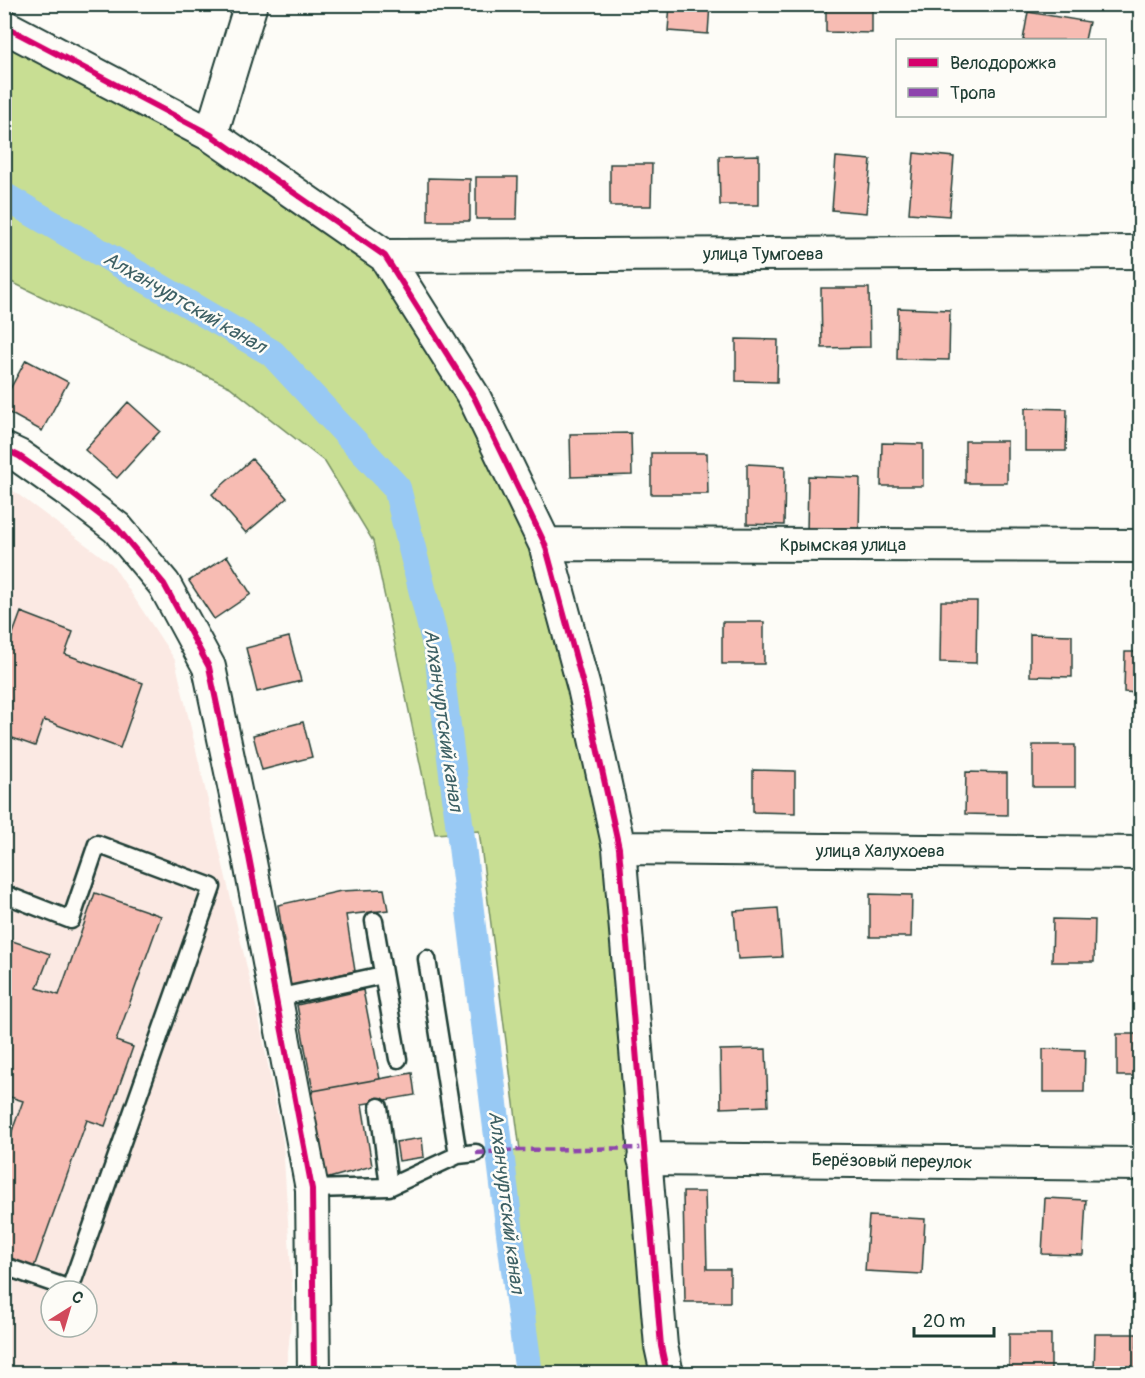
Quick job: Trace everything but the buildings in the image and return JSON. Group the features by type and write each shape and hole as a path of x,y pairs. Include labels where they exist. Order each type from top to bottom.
{"street":[{"path":"211,135 251,4"},
{"path":"4,26 211,135 385,256 474,397 545,544 584,688 619,848 661,1346 667,1374"},
{"name":"улица Тумгоева","path":"385,256 1140,252"},
{"path":"4,449 19,456 117,528 164,584 209,667 249,857 312,1189 314,1374"},
{"name":"Крымская улица","path":"545,544 1140,546"},
{"name":"улица Халухоева","path":"619,848 1140,853"},
{"name":"Берёзовый переулок","path":"644,1159 1140,1164"}],"lane":[{"path":"4,894 71,920 97,844 212,886 70,1289 4,1266"},
{"path":"374,921 398,1059"},
{"path":"427,959 458,1155"},
{"path":"276,998 383,975"},
{"path":"380,1107 389,1187"},
{"path":"312,1189 389,1187 458,1155 476,1153"}],"shaded area":[{"path":"4,484 112,564 175,660 259,1019 283,1142 293,1301 286,1373 5,1373"}],"green space":[{"path":"4,26 385,256 545,544 619,848 667,1373 529,1373 501,1154 520,1150 479,831 435,834 373,541 325,462 230,387 5,279"}],"waterway":[{"name":"Алханчуртский канал","path":"4,196 272,353 397,488 438,653 529,1374"}],"marked path":[{"path":"476,1153 644,1148"}],"cycle path":[{"path":"4,26 211,135 385,256 474,397 545,544 584,688 619,848 661,1346 667,1374"},
{"path":"4,449 19,456 117,528 164,584 209,667 249,857 312,1189 314,1374"}]}
